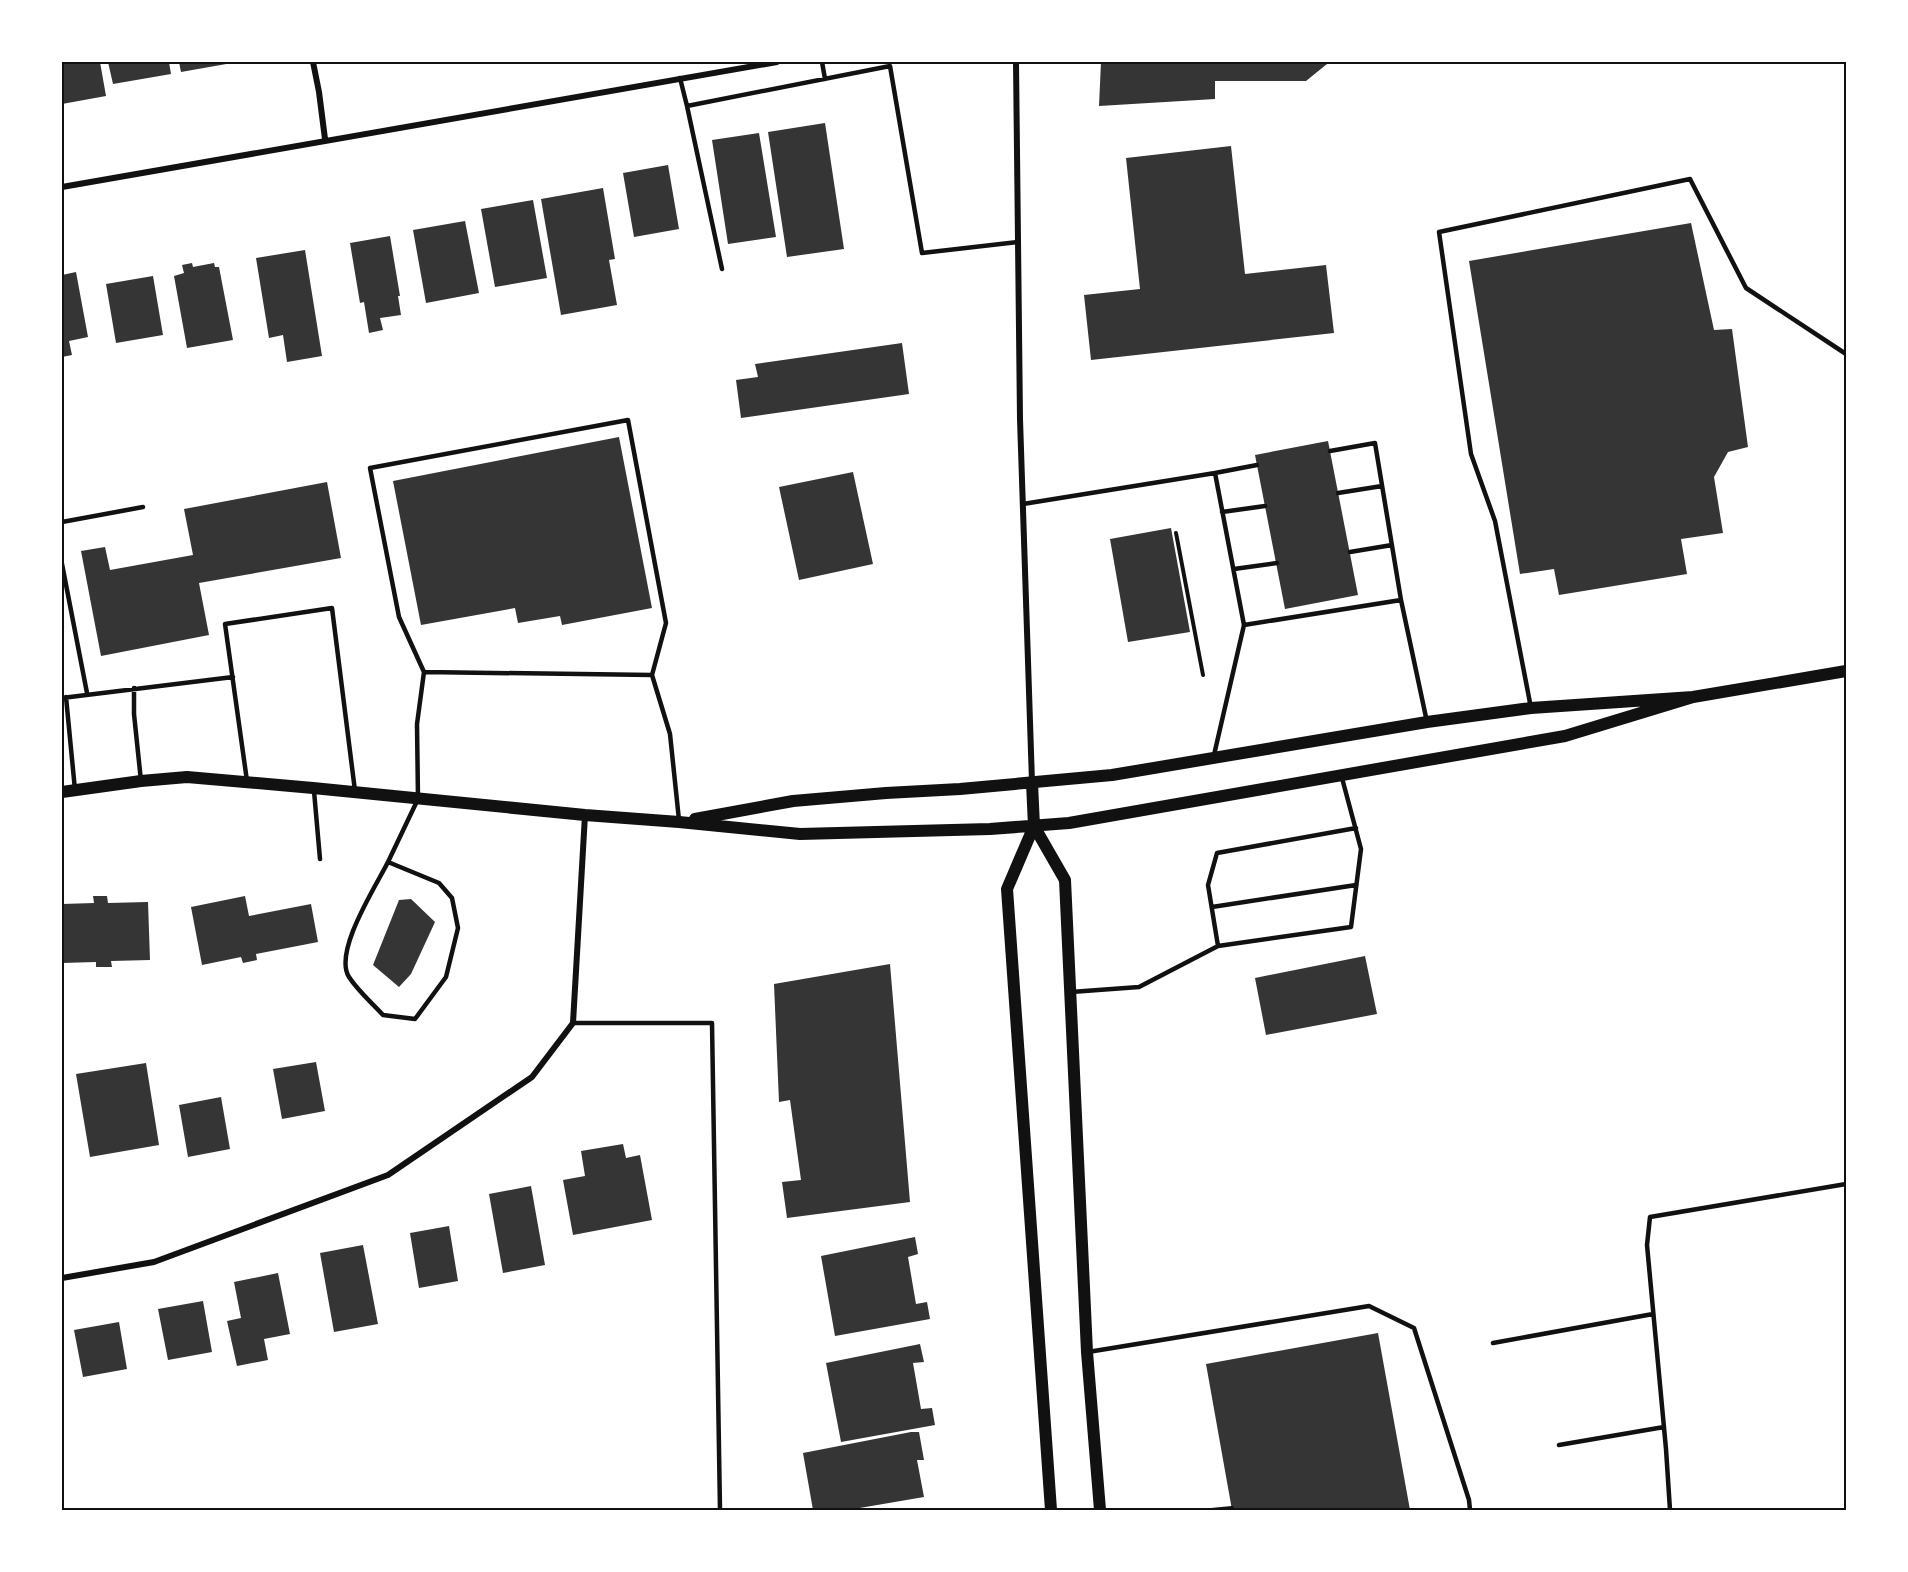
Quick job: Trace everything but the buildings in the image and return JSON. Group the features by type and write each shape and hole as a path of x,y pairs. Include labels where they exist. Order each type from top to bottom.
{"main road":[{"path":"679,822 793,801 1112,775 1427,722 1531,708 1693,697 1846,671"},
{"path":"62,792 187,777 585,816 679,822 800,834 990,829 1069,823 1565,736 1693,697"},
{"path":"1032,783 1034,826 1007,889 1051,1510"},
{"path":"1034,826 1065,880 1087,1352 1100,1510"}],"street":[{"path":"313,62 325,139"},
{"path":"62,187 325,139 777,62"},
{"path":"1016,62 1020,419 1032,783"},
{"path":"62,1278 154,1262 388,1175 532,1077 573,1023 585,816"}],"lane":[{"path":"822,62 825,79"},
{"path":"687,106 890,66 922,253 1018,242"},
{"path":"680,78 722,270"},
{"path":"1531,708 1495,521 1471,454 1439,232 1690,179 1746,288 1846,354"},
{"path":"388,862 439,884 452,898 458,928 446,977 415,1019 383,1015 348,975 344,956 349,937 418,799 417,724 424,672 399,617 370,468 628,420 666,623 652,675 670,734 679,822"},
{"path":"1330,451 1375,442 1401,600 1427,722"},
{"path":"1023,504 1257,465"},
{"path":"1213,757 1244,625 1215,473"},
{"path":"1338,493 1382,486"},
{"path":"1222,512 1266,506"},
{"path":"62,522 143,507"},
{"path":"1350,552 1392,545"},
{"path":"1234,569 1277,563"},
{"path":"62,564 87,693"},
{"path":"1244,625 1401,600"},
{"path":"247,784 225,624 332,608 356,793"},
{"path":"424,672 652,675"},
{"path":"75,791 64,698 87,693 233,677"},
{"path":"134,688 134,714 141,782"},
{"path":"1071,992 1139,987 1218,946 1351,927 1361,849 1341,775"},
{"path":"313,788 320,859"},
{"path":"1218,946 1208,885 1217,853 1356,828"},
{"path":"1212,906 1356,885"},
{"path":"573,1023 712,1023 720,1510"},
{"path":"1670,1510 1647,1245 1650,1217 1846,1184"},
{"path":"1087,1352 1369,1306 1414,1328 1469,1500 1470,1510"},
{"path":"1493,1343 1653,1314"},
{"path":"1559,1445 1664,1427"}],"path":[{"path":"1176,533 1203,675"},
{"path":"1211,1510 1232,1508"}]}
